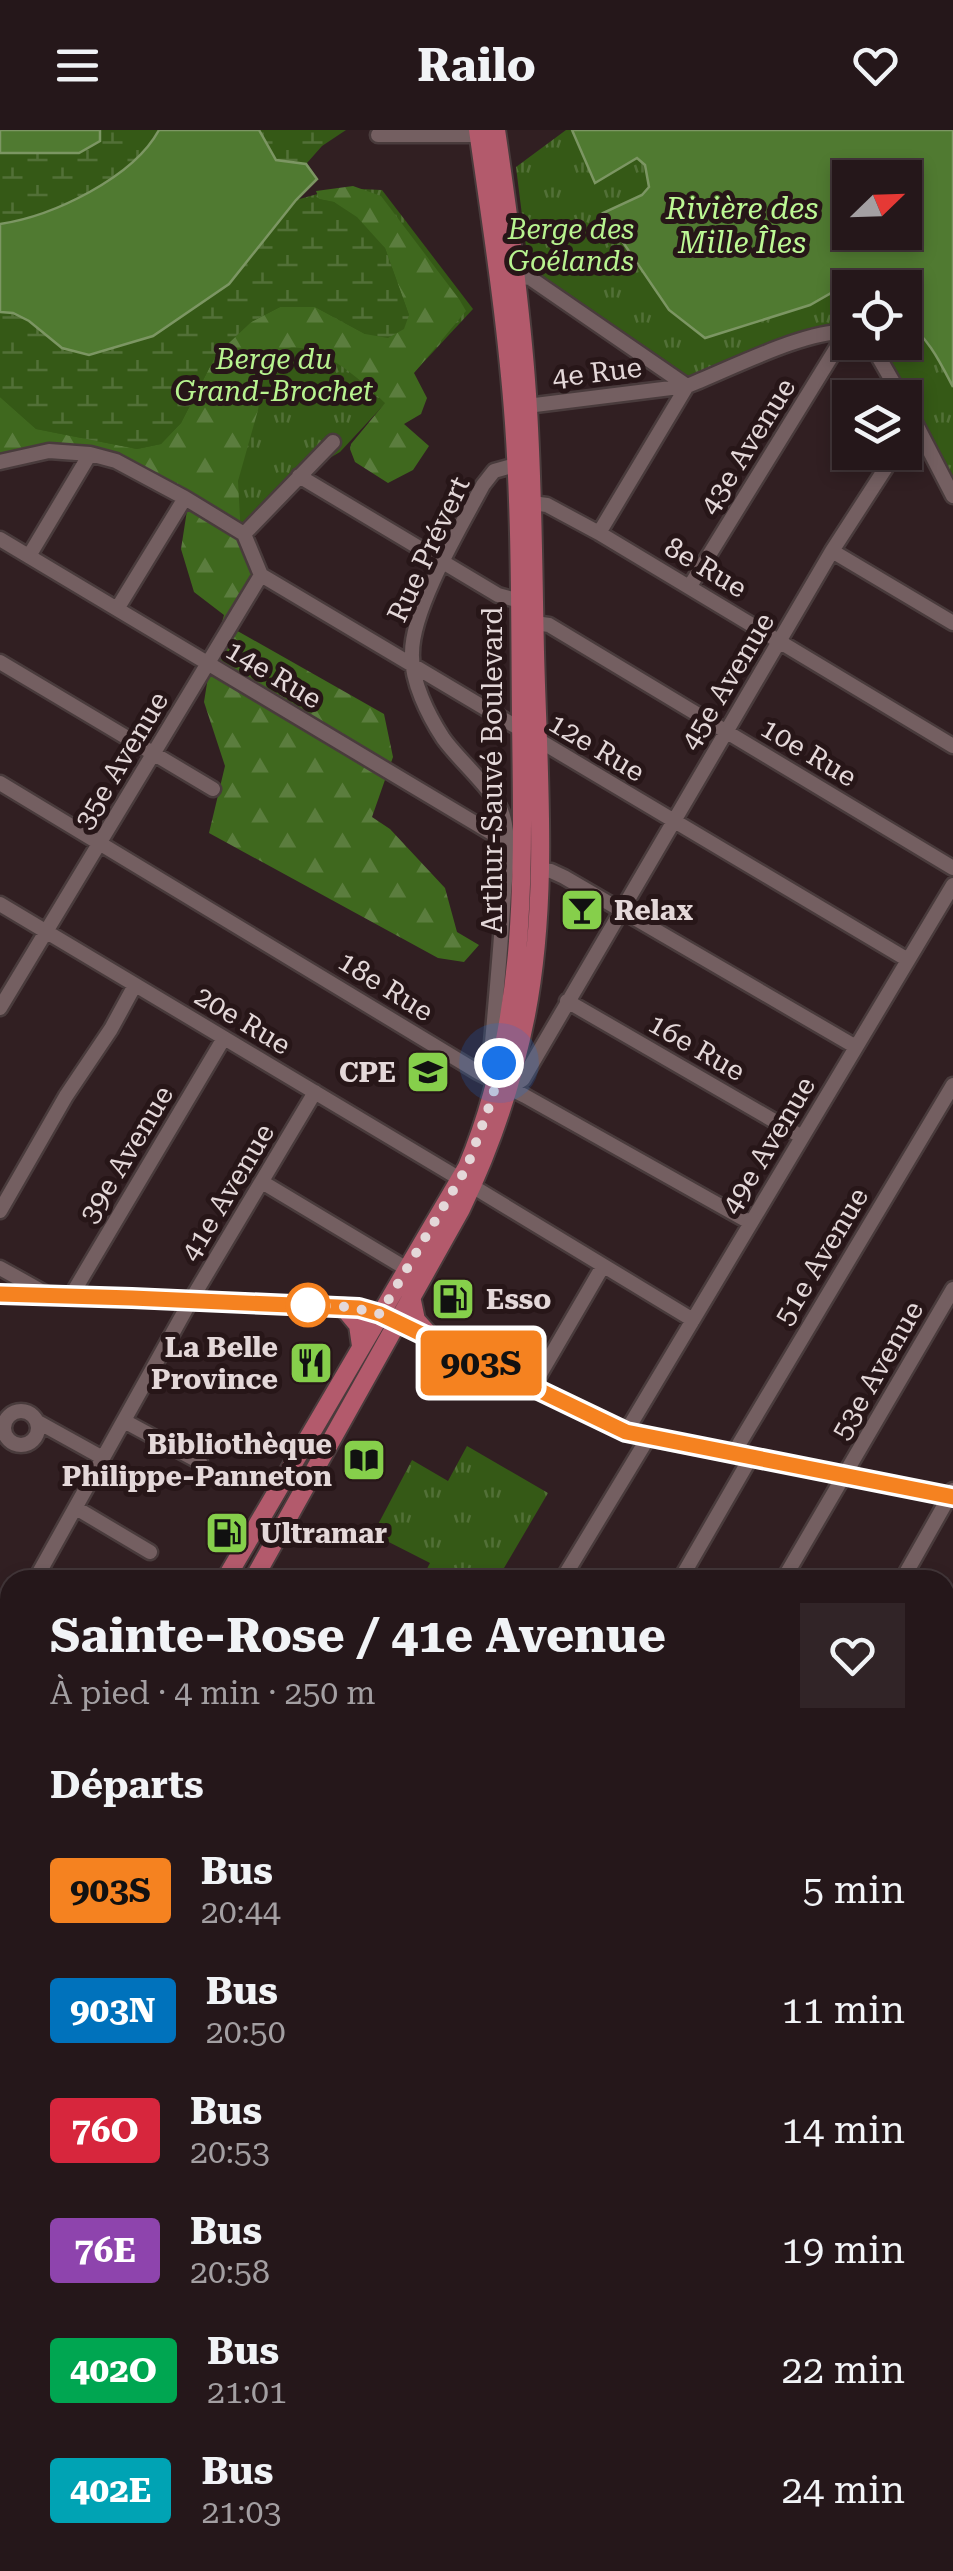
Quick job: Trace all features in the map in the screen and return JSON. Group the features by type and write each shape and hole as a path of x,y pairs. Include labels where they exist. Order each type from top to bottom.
{"main road":[{"name":"Arthur-Sauvé Boulevard","path":"231,1570 361,1346 412,1296 466,1182 479,1136 503,1084 526,1015 538,870 520,600 523,463 508,276 485,132"},
{"name":"Arthur-Sauvé Boulevard","path":"503,1084 516,974 515,845 529,736 535,623 532,503 523,463"},
{"name":"Arthur-Sauvé Boulevard","path":"258,1570 388,1318 408,1269 466,1182"},
{"path":"412,1296 416,1320 434,1340"},
{"path":"343,1307 358,1325 361,1346"}],"street":[{"path":"378,136 485,132"},
{"path":"508,276 530,278 687,386 600,532"},
{"name":"4e Rue","path":"520,407 687,386 799,340 832,332"},
{"name":"43e Avenue","path":"690,586 832,358"},
{"path":"922,434 953,496"},
{"path":"244,534 332,442"},
{"path":"0,462 49,451 90,454 116,461 244,534 261,576"},
{"path":"29,556 90,454"},
{"name":"Rue Prévert","path":"503,1084 490,1052 515,845 500,808 438,728 413,666 412,651 415,626 489,476 496,470 523,463"},
{"name":"45e Avenue","path":"503,1084 523,1079 832,551 884,470"},
{"path":"299,476 504,598 520,600"},
{"path":"117,609 185,498"},
{"name":"8e Rue","path":"532,503 547,505 600,532 953,746"},
{"name":"14e Rue","path":"0,539 515,845"},
{"path":"832,551 953,623"},
{"name":"35e Avenue","path":"0,1008 261,576"},
{"name":"12e Rue","path":"261,576 908,960"},
{"name":"10e Rue","path":"535,623 549,625 953,868"},
{"path":"0,662 214,789"},
{"name":"18e Rue","path":"0,783 475,1070 750,1223"},
{"path":"538,870 564,877 856,1047"},
{"name":"49e Avenue","path":"626,1432 953,884"},
{"name":"20e Rue","path":"0,904 693,1320"},
{"path":"0,1211 136,985"},
{"name":"16e Rue","path":"568,1001 802,1137"},
{"name":"39e Avenue","path":"72,1296 224,1038"},
{"name":"51e Avenue","path":"733,1454 953,1085"},
{"name":"41e Avenue","path":"42,1570 191,1300 315,1092"},
{"path":"262,1182 408,1269"},
{"path":"532,1388 604,1266"},
{"path":"0,1268 50,1295"},
{"name":"53e Avenue","path":"788,1570 953,1289"},
{"path":"0,1294 343,1307 388,1318 626,1432 952,1495 908,1570"},
{"path":"124,1421 200,1462"},
{"path":"38,1422 103,1458"},
{"path":"568,1570 648,1438"},
{"path":"686,1570 751,1457"},
{"path":"76,1508 150,1552"}],"green space":[{"path":"30,130 346,130 322,146 307,163 317,179 285,214 319,199 334,202 357,217 385,248 409,315 404,329 388,338 365,334 315,307 280,307 251,322 216,355 181,423 161,444 137,449 36,429 0,397 0,153"},
{"name":"Berge des Goélands","path":"566,130 572,130 595,182 637,158 645,165 649,188 603,214 705,337 810,305 832,293 832,336 687,386 529,271 516,167"},
{"path":"353,186 381,196 466,311 414,373 427,398 421,414 404,424 429,446 413,470 388,483 355,462 350,449 385,403 341,366 314,352 289,348 267,359 258,410 238,481 241,537 258,575 211,661 224,615 194,592 181,549 188,504 106,449 56,446 0,459 0,397 36,429 137,449 161,444 181,423 216,355 251,322 280,307 315,307 365,334 409,315 385,248 334,202 319,199 316,191"},
{"name":"Berge du Grand-Brochet","path":"339,188 382,190 473,309 340,452 299,476 244,534 90,454 0,462 0,312 229,284 296,200"},
{"path":"922,337 940,360 953,387 953,495 922,438 922,380 891,380 880,360 922,360"},
{"path":"234,629 384,714 393,757 372,817 390,829 445,888 457,932 479,945 464,962 438,958 209,833 225,766 204,702 208,677"},
{"path":"467,1446 548,1493 503,1570 426,1570 430,1563 373,1534 412,1460 448,1481"}],"water":[{"path":"0,130 100,130 100,141 79,153 0,153"},
{"path":"159,130 259,130 276,160 306,164 317,179 229,284 153,336 89,355 62,348 29,321 0,312 0,224 44,213 90,192 131,164"},
{"name":"Rivière des Mille Îles","path":"572,130 953,130 953,387 922,338 922,270 832,270 832,293 810,305 705,338 669,310 603,213 642,195 649,187 645,165 637,158 595,183"}],"bus line":[{"name":"903S","path":"0,1294 359,1308 380,1314 626,1432 953,1497"}],"place":[{"name":"Relax","path":"582,910"},
{"name":"CPE","path":"428,1072"},
{"name":"Esso","path":"453,1299"},
{"name":"La Belle Province","path":"311,1363"},
{"name":"Bibliothèque Philippe-Panneton","path":"364,1460"},
{"name":"Ultramar","path":"227,1533"}],"route":[{"path":"308,1305 350,1307 380,1314 467,1167 493,1096 499,1063"}]}
